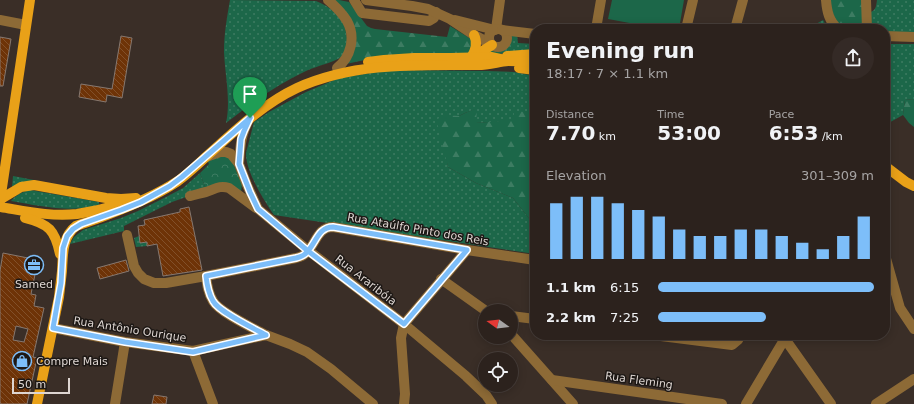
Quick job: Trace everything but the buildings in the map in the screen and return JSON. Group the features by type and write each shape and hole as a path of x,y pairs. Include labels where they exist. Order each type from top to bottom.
{"main road":[{"path":"0,202 30,0"},
{"path":"471,58 476,49 474,35"},
{"path":"471,58 491,44"},
{"path":"489,61 530,55"},
{"path":"0,202 42,219 90,212 116,206 136,198 176,176 244,117 277,93 305,79 337,68 384,60 414,58 471,58 530,69"},
{"path":"37,404 60,289 65,240 73,229 81,224 141,202 170,186 206,157 250,118 273,102 296,89 319,80 342,73 368,68 489,61 530,62"},
{"path":"890,170 914,186"},
{"path":"0,202 21,187 34,185 106,198 136,198"},
{"path":"0,214 25,218 77,219 121,210"},
{"path":"42,219 56,237 62,264"}],"street":[{"path":"328,0 346,19 351,33 351,46 348,56 337,68"},
{"path":"354,0 362,13 429,21 434,18 436,12"},
{"path":"370,0 420,7 436,12 450,19 486,42 497,47 505,43 506,34 498,30 491,32 489,35 491,44"},
{"path":"498,30 500,0"},
{"path":"597,24 601,0"},
{"path":"687,24 693,0"},
{"path":"736,24 743,0"},
{"path":"826,0 828,16 833,24"},
{"path":"866,0 867,24"},
{"path":"450,19 498,30 530,33"},
{"path":"0,20 26,25"},
{"path":"890,36 914,37"},
{"path":"239,164 241,139 250,118"},
{"path":"206,157 220,152 226,152 231,154 239,164"},
{"name":"Rua Araribóia","path":"239,164 258,209"},
{"name":"Rua Araribóia","path":"190,196 218,187 224,187 232,190 258,209 308,251 404,324 466,376 486,395 492,404"},
{"name":"Rua Ataúlfo Pinto dos Reis","path":"308,251 323,230 327,227 333,227 530,259"},
{"path":"127,235 136,270 144,280 154,283 166,283 206,276 296,258 304,255 308,251"},
{"path":"404,404 405,394 401,338 404,324 467,250"},
{"path":"890,273 900,308 914,329"},
{"path":"206,276 208,291 213,302 223,311 266,335 307,352 331,369 372,404"},
{"path":"441,279 478,305"},
{"path":"518,317 530,318"},
{"name":"Rua Antônio Ourique","path":"53,328 125,342 193,352 266,335"},
{"path":"690,340 727,345 732,345 738,340"},
{"path":"746,404 784,340"},
{"path":"788,340 831,404"},
{"path":"115,404 125,342"},
{"path":"518,342 573,404"},
{"path":"193,352 213,404"},
{"path":"876,404 914,379"},
{"name":"Rua Fleming","path":"552,380 722,404"}],"green space":[{"path":"230,0 319,2 332,10 342,21 347,39 345,50 340,58 295,76 274,88 226,123 228,96 224,45"},
{"path":"332,0 349,2 367,26 375,29 447,37 450,26 473,41 470,53 374,58 346,64 353,47"},
{"path":"612,0 684,0 680,24 635,24 608,19"},
{"path":"830,0 863,0 863,24 838,24 834,18"},
{"path":"877,0 914,0 914,33 890,33 890,24 869,24 869,13 873,11"},
{"path":"823,20 825,24 816,24"},
{"path":"508,34 517,35 518,43 530,44 530,51 483,55 490,48 504,47 508,39"},
{"path":"890,44 914,44 914,99 905,100 903,115 890,122"},
{"path":"390,70 487,71 514,72 530,75 530,120 476,123 476,109 459,116 440,116 448,167 476,183 513,198 530,220 530,253 274,215 256,185 247,160 246,153 254,122 306,92 339,78"},
{"path":"914,99 914,127 903,115 905,100"},
{"path":"477,108 476,123 514,120 514,113 517,111 526,112 530,116 530,220 513,198 476,183 448,167 437,122 440,115 459,116"},
{"path":"213,156 230,156 242,184 241,192 206,190 200,173 209,164 208,162"},
{"path":"200,173 206,190 172,202 124,226 124,231 70,244 74,237 83,230 138,211 183,188"},
{"path":"13,176 34,180 12,187"},
{"path":"30,190 99,202 99,205 66,209 11,201 19,194"},
{"path":"139,236 140,243 147,242 147,246 136,247 134,238"}],"place":[{"name":"Samed","path":"34,265"},
{"name":"Compre Mais","path":"22,361"}],"route":[{"path":"250,118 170,186 141,202 81,224 73,229 67,236 63,248 61,283 53,328 125,342 193,352 266,335 223,311 213,302 208,291 206,276 296,258 304,255 308,251 323,230 327,227 467,250 404,324 308,251 258,209 239,164 241,139 250,118"}]}
